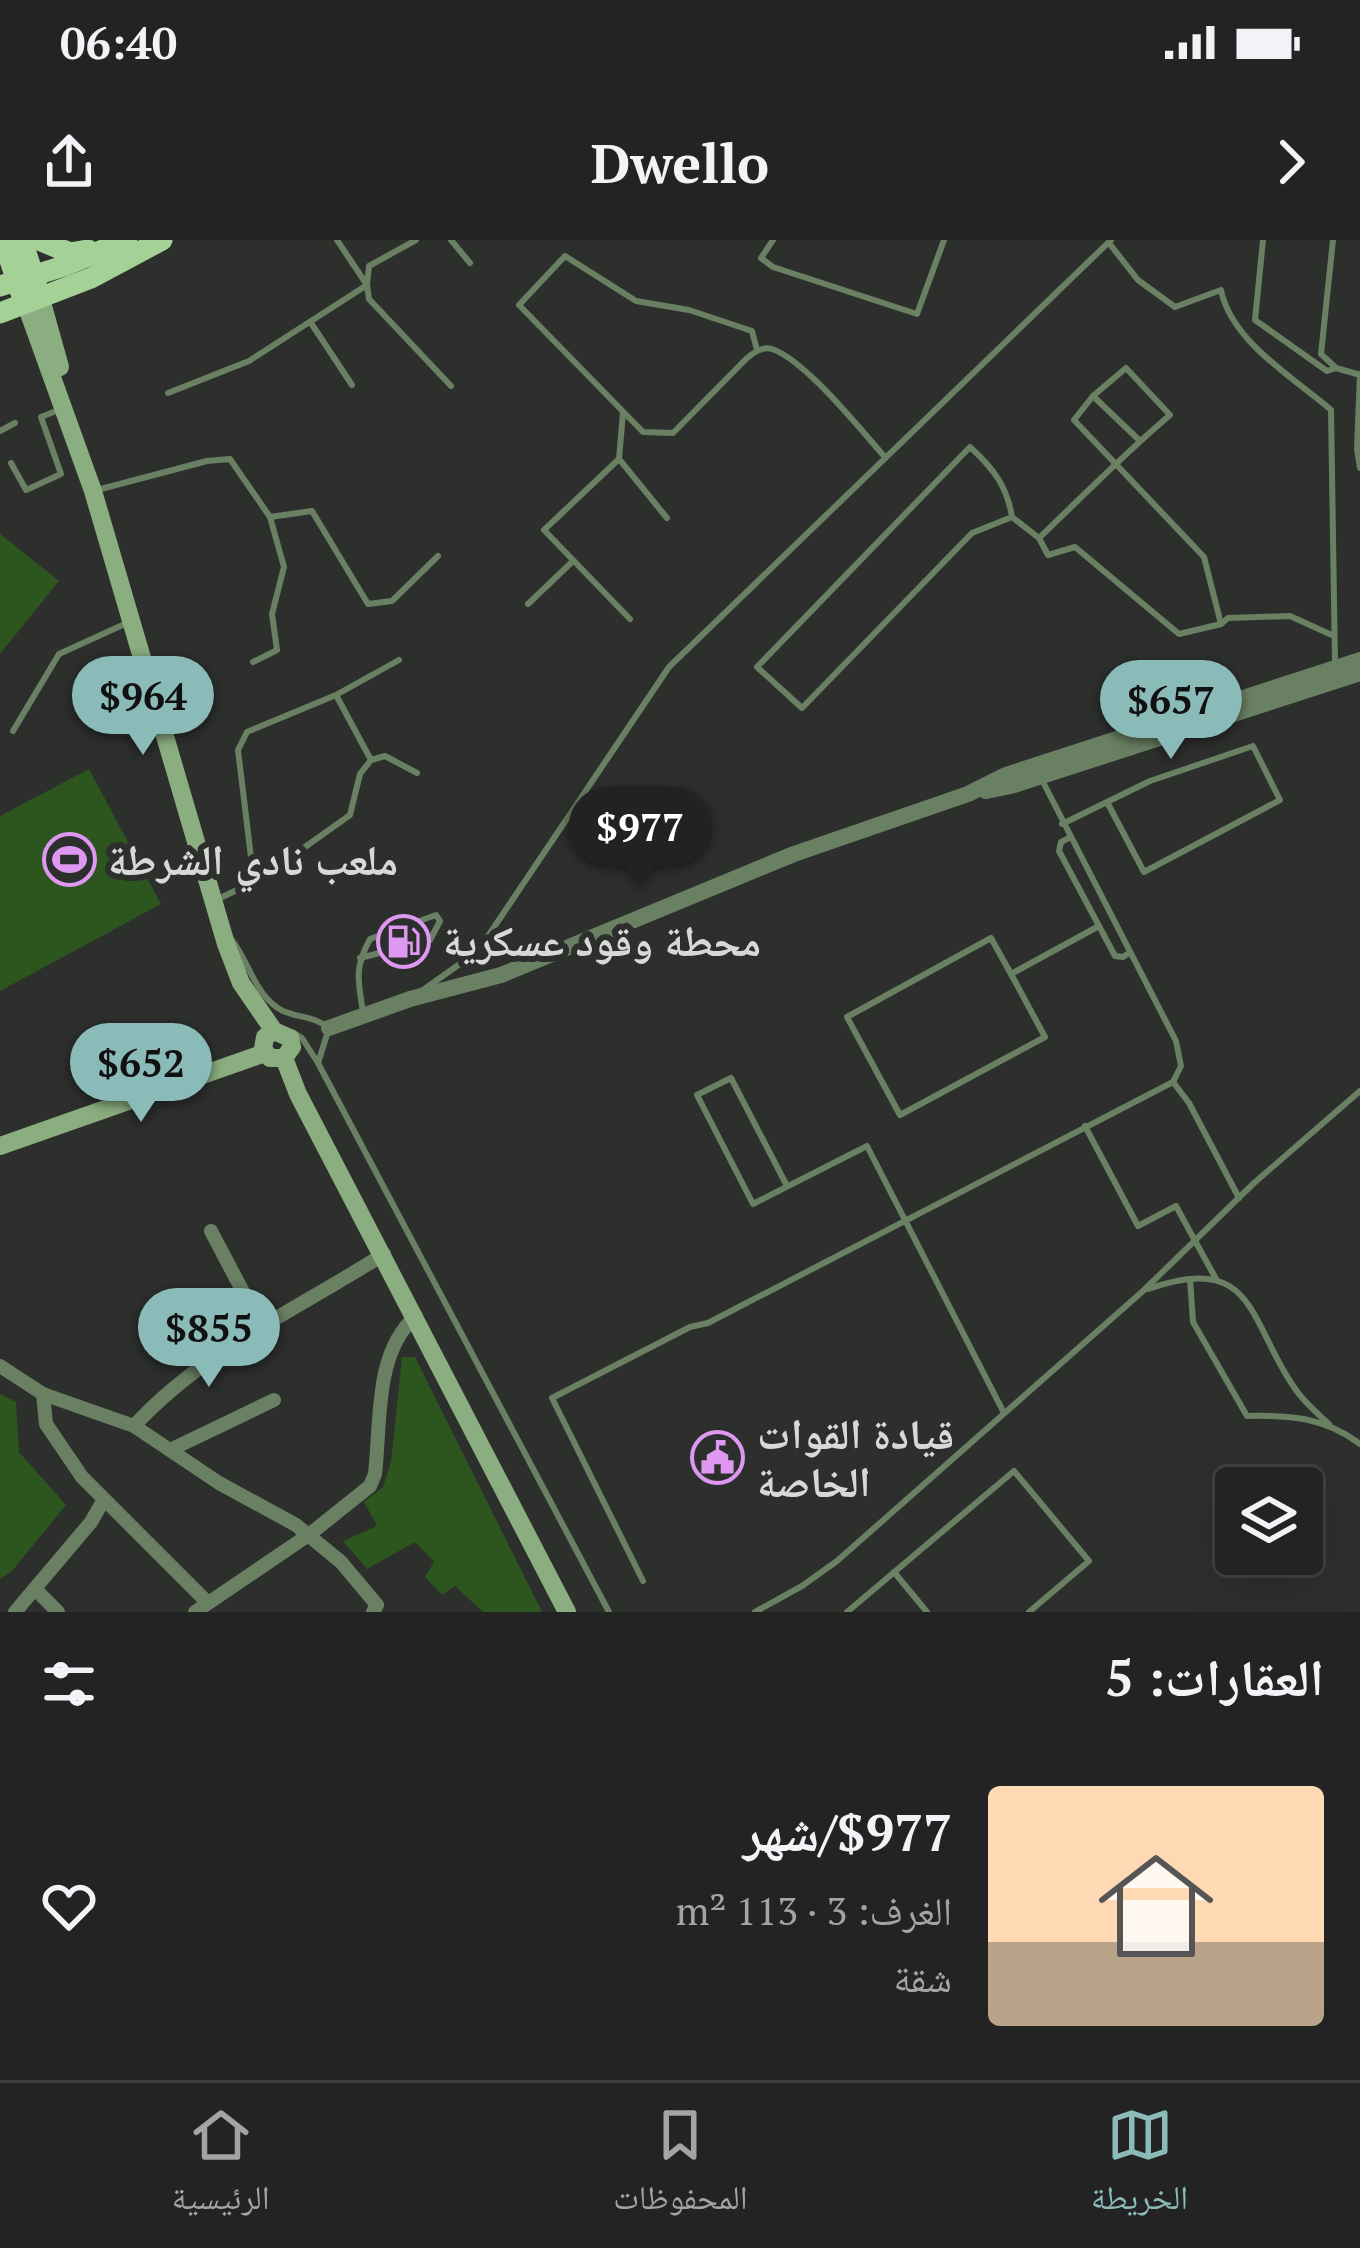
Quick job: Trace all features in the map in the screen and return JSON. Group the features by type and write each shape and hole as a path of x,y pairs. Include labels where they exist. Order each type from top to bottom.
{"main road":[{"path":"3,240 17,280 34,302 80,453"},
{"path":"17,280 22,240"},
{"path":"39,240 70,253 122,242"},
{"path":"0,313 92,278 162,240"},
{"path":"17,280 122,242"},
{"path":"34,302 241,983 275,1040 298,1094 567,1612"},
{"path":"0,1133 275,1040"},
{"path":"0,1147 275,1040"}],"street":[{"path":"329,1028 410,999 502,975 794,854 968,794 1040,777 1335,675 1360,660"},
{"path":"968,794 1006,775 1335,675 1360,674"},
{"path":"211,1231 261,1325"},
{"path":"134,1426 194,1370 384,1254"},
{"path":"43,1394 46,1424 60,1450 201,1607 310,1534 370,1486 389,1351 402,1328 416,1316"},
{"path":"0,1366 43,1394 134,1426 219,1483 310,1534 361,1583 376,1605 374,1612"},
{"path":"172,1449 274,1400"},
{"path":"14,1612 91,1522 103,1501"},
{"path":"36,1590 58,1612"}],"lane":[{"path":"337,240 367,285"},
{"path":"416,240 369,266 369,299 451,386"},
{"path":"451,240 470,263"},
{"path":"773,240 760,258 773,268 917,314 944,240"},
{"path":"1264,240 1255,320 1327,371 1336,368"},
{"path":"1333,240 1321,354 1336,368 1359,374 1360,468"},
{"path":"410,999 478,951 669,667 1110,242 1138,280 1175,307 1221,290 1224,305 1244,334 1331,410 1335,675"},
{"path":"757,350 752,331 689,310 636,302 565,256 519,304 643,432 673,433 757,350 772,349 819,383 884,456"},
{"path":"168,393 250,361 367,285"},
{"path":"310,323 352,386"},
{"path":"1039,538 1116,466 1140,441 1170,415 1126,368 1074,420 1116,466 1204,557 1221,624"},
{"path":"1093,396 1140,441"},
{"path":"10,463 26,490 61,474 41,417 64,407"},
{"path":"623,413 619,459 544,530 630,619"},
{"path":"0,431 15,423"},
{"path":"1012,517 972,533 802,708 757,667 970,447 990,465 1008,492 1012,517 1039,538 1048,555 1075,547 1179,634 1228,618 1291,616 1334,636"},
{"path":"93,491 230,459 270,517 284,567 272,614 277,650 253,662"},
{"path":"619,459 667,518"},
{"path":"270,517 312,511 368,604 392,602 438,556"},
{"path":"528,604 573,561"},
{"path":"13,731 59,654 131,622"},
{"path":"254,882 238,751 247,732 336,695 399,659"},
{"path":"336,695 371,760"},
{"path":"1062,824 1107,802 1150,781 1253,746 1280,800 1144,872 1107,802"},
{"path":"213,901 254,882 350,815 360,774 371,760 385,756 417,772"},
{"path":"643,1581 552,1398 690,1327 708,1323 1173,1082 1180,1066 1176,1041 1040,777"},
{"path":"1069,838 1060,842 1059,851 1115,956 1130,953"},
{"path":"360,958 430,940 440,921 436,915 370,939 360,958 356,966 364,1016"},
{"path":"1011,974 1099,926"},
{"path":"221,927 237,946 250,976 280,1010 317,1019 329,1028 317,1063"},
{"path":"991,938 1011,974 1045,1036 900,1115 847,1017 991,938"},
{"path":"280,1010 275,1040 302,1038 317,1063 609,1612"},
{"path":"787,1186 731,1078 697,1095 752,1204 867,1146 1004,1414"},
{"path":"1173,1082 1239,1198"},
{"path":"755,1612 837,1561 1144,1291 1239,1198 1360,1091"},
{"path":"1085,1126 1138,1226 1175,1207 1216,1279"},
{"path":"1144,1291 1190,1279 1216,1279 1235,1289 1254,1310 1294,1389 1331,1426 1360,1444"},
{"path":"1190,1279 1193,1322 1247,1415 1306,1418 1331,1426"},
{"path":"847,1612 1013,1471 1089,1561 1029,1612"},
{"path":"894,1572 927,1612"}],"green space":[{"path":"0,534 59,581 0,654"},
{"name":"ملعب نادي الشرطة","path":"89,769 161,904 0,991 0,816"},
{"path":"402,1357 415,1357 542,1612 483,1612 455,1586 442,1595 425,1577 434,1562 415,1542 367,1569 343,1541 377,1526 364,1502 383,1487 391,1461"},
{"path":"0,1394 16,1402 19,1452 66,1505 12,1571 0,1579"}],"place":[{"name":"ملعب نادي الشرطة","path":"69,860"},
{"name":"محطة وقود عسكرية","path":"404,941"},
{"name":"قيادة القوات الخاصة","path":"718,1458"}]}
